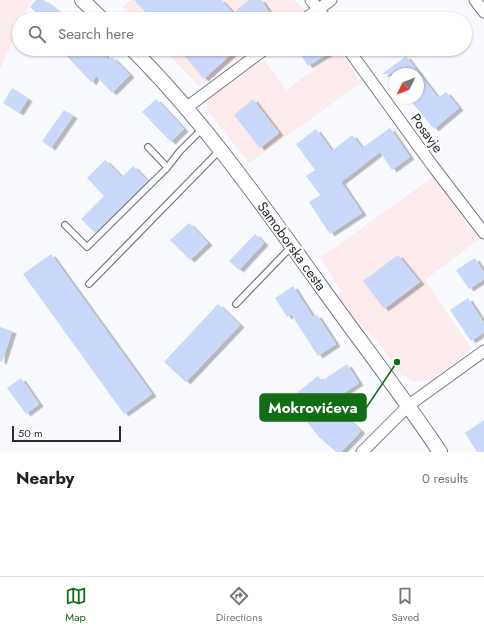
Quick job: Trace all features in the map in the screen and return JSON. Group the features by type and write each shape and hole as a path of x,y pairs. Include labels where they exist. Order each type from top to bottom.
{"street":[{"path":"82,0 95,12"},
{"path":"311,0 321,12"},
{"path":"315,12 331,0"},
{"path":"475,0 484,12"},
{"name":"Samoborska cesta","path":"138,56 186,108 251,188 383,373 409,405 440,452"},
{"path":"186,108 256,56"},
{"name":"Posavje","path":"353,56 432,165 484,233"},
{"path":"362,452 409,405 484,351"}],"lane":[{"path":"65,225 87,247 203,128"},
{"path":"148,147 167,166"},
{"path":"89,284 220,150"},
{"path":"236,304 292,246"}],"shaded area":[{"path":"0,0 32,0 26,12 12,12 12,42 0,69"},
{"path":"130,0 295,0 305,11 127,12 122,7"},
{"path":"170,56 241,56 199,86"},
{"path":"332,56 342,56 361,83 249,163 207,110 207,102 264,60 286,90"},
{"path":"433,177 479,239 425,280 472,349 431,380 413,382 402,376 380,344 357,320 337,295 341,291 320,258"}],"building":[{"path":"36,0 44,0 59,12 35,12 30,7"},
{"path":"134,0 221,0 232,12 145,12"},
{"path":"249,0 261,0 269,12 234,12"},
{"path":"67,56 105,56 109,60 112,57 130,75 112,93 96,76 92,83"},
{"path":"185,56 229,56 204,79"},
{"path":"302,56 324,56 308,66"},
{"path":"406,56 415,68 390,68"},
{"path":"388,70 388,74 382,74"},
{"path":"424,80 438,98 446,92 459,108 434,129 413,104 424,104"},
{"path":"12,88 28,99 19,113 3,103"},
{"path":"156,99 184,129 171,142 142,112"},
{"path":"253,99 279,133 260,148 234,115"},
{"path":"64,110 73,116 51,148 42,141"},
{"path":"390,128 410,157 392,170 380,152 341,182 362,213 330,234 309,202 320,195 306,176 315,170 296,144 316,129 332,151 352,135 362,148"},
{"path":"105,160 122,177 133,166 148,181 95,233 81,219 104,196 87,178"},
{"path":"189,223 208,243 190,260 170,240"},
{"path":"255,234 264,243 239,270 229,261"},
{"path":"51,254 152,394 124,414 23,274"},
{"path":"398,255 420,282 384,309 363,281"},
{"path":"475,258 484,273 484,279 469,289 456,270"},
{"path":"293,286 313,317 317,315 336,344 318,356 291,314 287,317 275,298"},
{"path":"468,298 484,323 484,332 471,341 450,310"},
{"path":"218,304 240,325 186,382 164,362"},
{"path":"0,327 12,331 2,362 0,361"},
{"path":"347,364 359,383 330,402 361,431 341,452 336,452 318,436 289,399 318,376 322,381"},
{"path":"21,378 39,404 26,414 7,388"},
{"path":"484,420 484,452 477,452 465,433"}],"place":[{"name":"Mokrovićeva","path":"397,362"}]}
